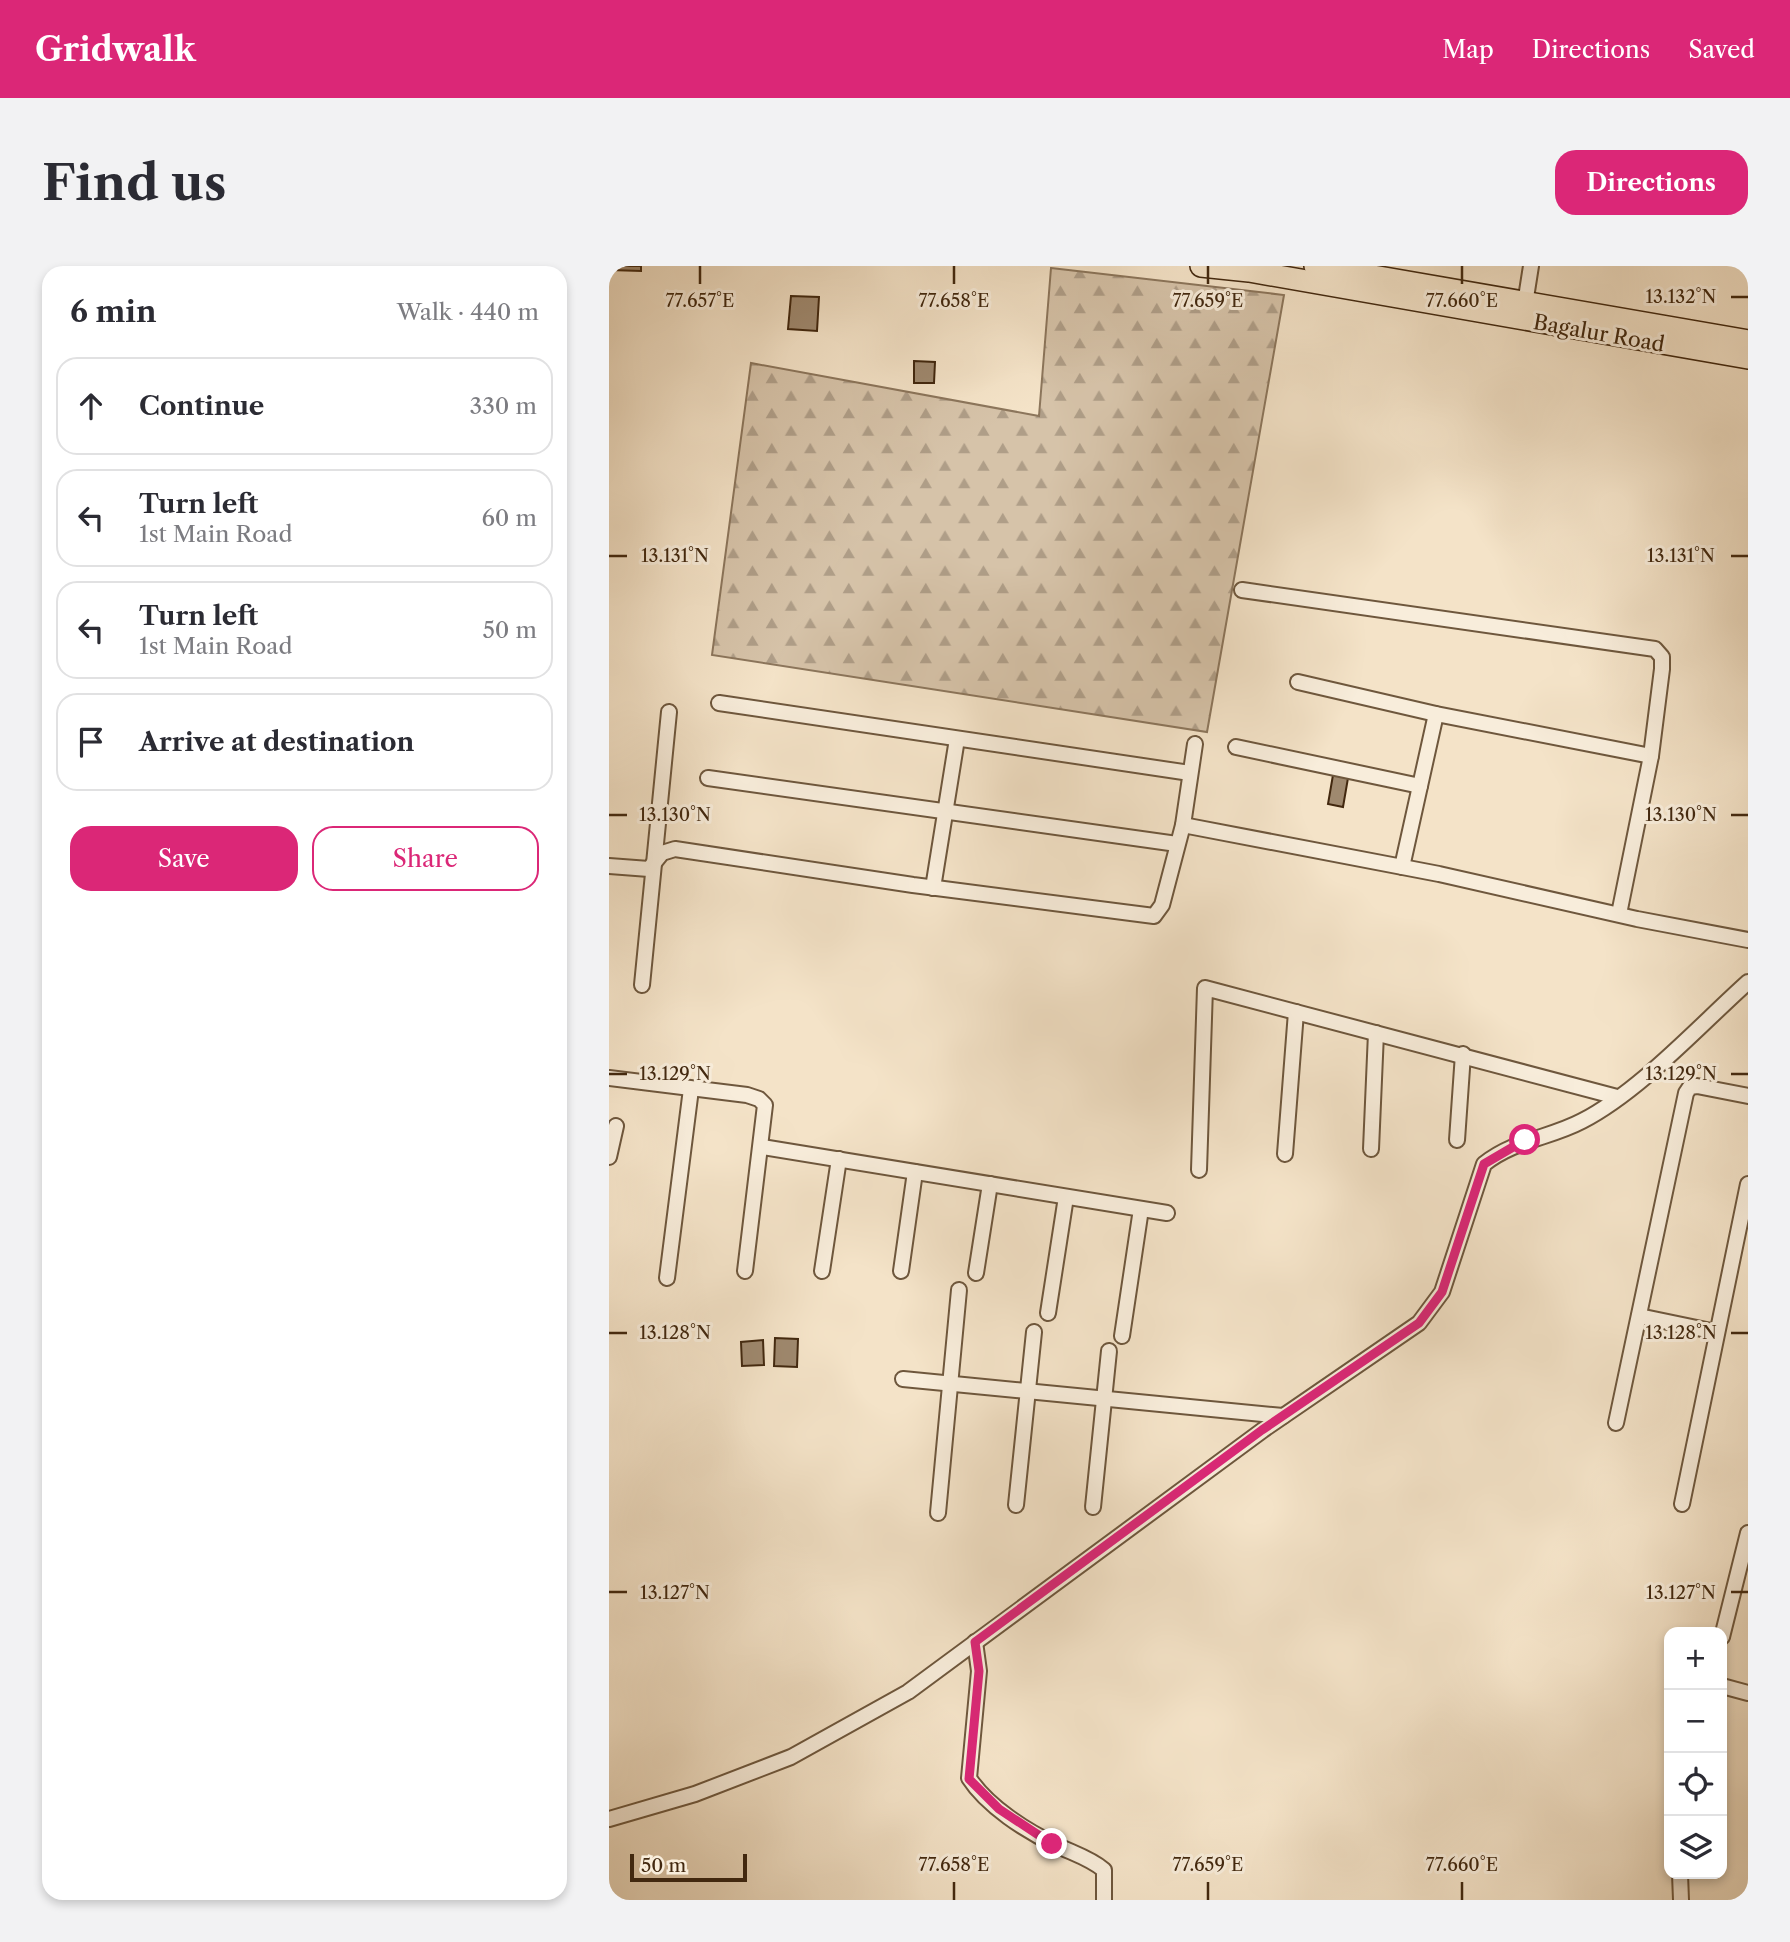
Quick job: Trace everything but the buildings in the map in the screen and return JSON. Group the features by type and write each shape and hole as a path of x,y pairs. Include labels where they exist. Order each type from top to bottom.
{"main road":[{"name":"Bagalur Road","path":"1201,266 1249,271 1748,358"},
{"name":"Bagalur Road","path":"1315,266 1748,341"}],"street":[{"path":"1525,304 1531,266"},
{"path":"1242,590 1655,649 1662,657 1662,668 1651,756 1619,915"},
{"path":"1298,682 1436,714 1651,756"},
{"path":"719,703 1190,774"},
{"path":"642,985 669,712"},
{"path":"1402,867 1436,714"},
{"path":"933,888 957,738"},
{"path":"609,866 640,869 653,865 662,853 675,849 933,888 1154,916 1159,913 1162,905 1182,825 1195,744"},
{"path":"1236,747 1420,786"},
{"path":"708,778 1177,845"},
{"path":"1182,825 1402,867 1619,915 1748,940"},
{"path":"609,1819 695,1794 791,1757 908,1692 1283,1416 1419,1323 1442,1292 1484,1164 1525,1140 1582,1121 1617,1097 1748,982"},
{"path":"1199,1171 1205,988 1463,1054 1617,1097"},
{"path":"1285,1154 1296,1012"},
{"path":"1371,1149 1376,1033"},
{"path":"1457,1140 1463,1054"},
{"path":"609,1078 759,1099 765,1105 767,1117 745,1270"},
{"path":"1616,1423 1686,1093 1690,1087 1697,1086 1748,1096"},
{"path":"667,1278 691,1089"},
{"path":"609,1157 616,1126"},
{"path":"762,1147 1167,1213"},
{"path":"822,1271 839,1159"},
{"path":"901,1271 915,1172"},
{"path":"976,1273 991,1184"},
{"path":"1682,1504 1748,1184"},
{"path":"1048,1312 1066,1197"},
{"path":"1122,1336 1141,1209"},
{"path":"938,1513 959,1290"},
{"path":"1639,1316 1716,1332"},
{"path":"1016,1505 1034,1332"},
{"path":"1093,1507 1109,1351"},
{"path":"903,1379 1283,1416"},
{"path":"1724,1627 1748,1533"},
{"path":"975,1642 979,1671 969,1779 999,1809 1052,1844 1095,1862 1104,1870 1104,1900"},
{"path":"1727,1687 1748,1693"},
{"path":"1680,1879 1681,1900"}],"green space":[{"path":"1051,268 1284,295 1207,732 712,655 751,363 1039,416"}],"route":[{"path":"1052,1844 999,1809 975,1788 969,1779 971,1730 979,1671 975,1642 1262,1430 1419,1323 1442,1292 1484,1164 1496,1154 1525,1140"}]}
